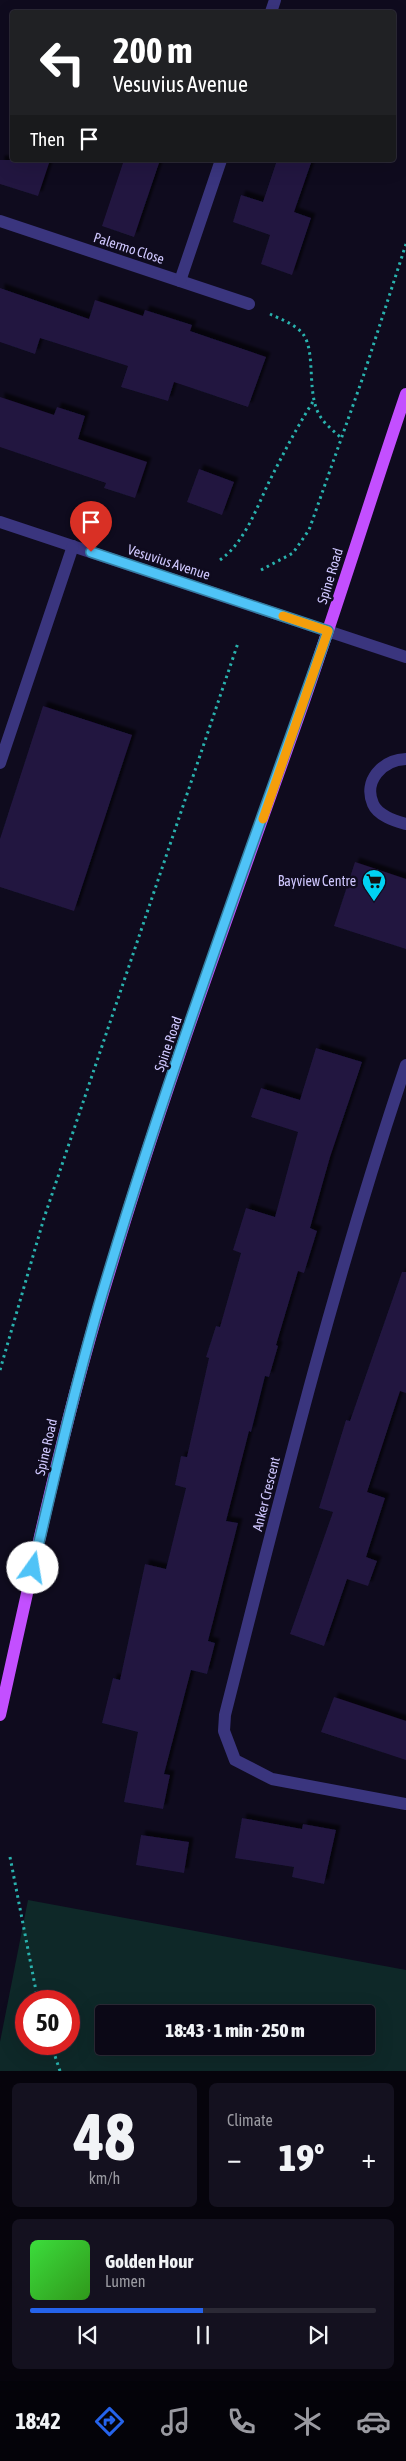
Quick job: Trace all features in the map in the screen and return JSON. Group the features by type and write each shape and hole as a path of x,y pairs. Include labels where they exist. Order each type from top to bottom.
{"main road":[{"name":"Spine Road","path":"0,1715 72,1405 109,1272 154,1127 328,631 406,394"}],"street":[{"path":"180,281 220,162"},
{"name":"Palermo Close","path":"0,221 249,304"},
{"name":"Vesuvius Avenue","path":"0,522 406,657"},
{"path":"0,763 73,546"},
{"path":"406,759 394,760 376,772 371,792 373,806 383,815 406,824"},
{"name":"Anker Crescent","path":"406,1066 368,1180 314,1364 225,1715 224,1731 235,1760 272,1780 406,1804"}],"path":[{"path":"261,570 293,553 309,530 406,244"},
{"path":"249,304 288,322 303,334 310,358 314,400 321,419 341,438"},
{"path":"220,560 234,550 245,532 296,429 314,400"},
{"path":"0,1370 44,1218 238,643"},
{"path":"10,1857 36,1990"},
{"path":"55,2055 60,2071"}],"green space":[{"path":"28,1900 406,1970 406,2071 0,2071 0,2042"}],"building":[{"path":"0,160 10,160 10,162 49,162 38,196 0,184"},
{"path":"123,162 159,162 134,237 102,226"},
{"path":"276,162 311,162 294,212 311,218 292,275 261,264 270,235 233,222 241,195 263,202"},
{"path":"0,288 89,319 95,300 143,316 145,310 192,325 190,331 266,357 248,407 174,382 168,401 121,387 128,366 40,338 35,354 0,342"},
{"path":"0,397 54,415 57,407 85,416 78,439 147,462 135,498 104,488 106,483 0,447"},
{"path":"199,469 234,482 222,515 187,502"},
{"path":"43,706 132,735 74,911 0,887 0,839"},
{"name":"Bayview Centre","path":"355,862 406,879 406,949 334,926"},
{"path":"316,1048 362,1062 330,1157 310,1228 317,1231 304,1273 298,1271 276,1345 278,1346 269,1377 265,1376 226,1521 238,1523 208,1641 215,1643 207,1674 191,1670 164,1774 170,1775 163,1809 124,1802 138,1732 102,1723 113,1678 120,1680 145,1564 166,1569 186,1488 175,1485 181,1456 187,1457 209,1358 206,1357 216,1326 220,1327 241,1253 233,1250 246,1208 275,1217 298,1132 251,1117 261,1088 300,1100"},
{"path":"402,1272 406,1272 406,1393 400,1391 367,1492 385,1498 366,1557 377,1561 368,1586 347,1579 324,1646 290,1634 333,1512 319,1508 346,1420 350,1421"},
{"path":"334,1697 406,1721 406,1760 321,1732"},
{"path":"242,1818 302,1829 303,1824 336,1830 324,1884 292,1877 294,1867 235,1858"},
{"path":"141,1835 189,1842 184,1873 136,1865"}],"slow traffic":[{"path":"263,819 328,631 283,616"}],"place":[{"name":"Bayview Centre","path":"374,902"}],"route":[{"path":"33,1568 72,1405 109,1272 154,1127 328,631 91,552"}]}
